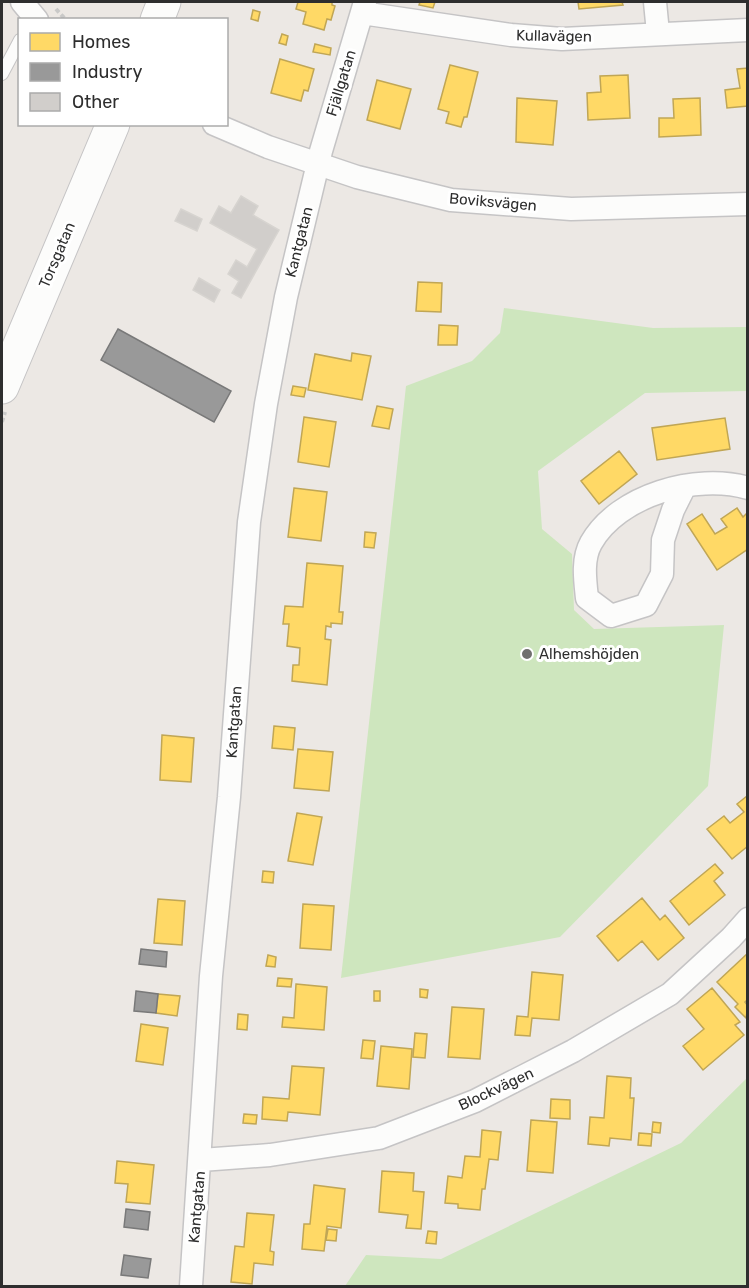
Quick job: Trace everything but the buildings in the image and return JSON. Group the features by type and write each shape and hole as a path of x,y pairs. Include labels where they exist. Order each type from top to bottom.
{"main road":[{"path":"158,18 165,2"},
{"name":"Torsgatan","path":"2,387 112,126"}],"street":[{"path":"655,2 658,33"},
{"name":"Kullavägen","path":"364,7 511,35 562,39 747,30"},
{"name":"Fjällgatan","path":"318,164 364,7"},
{"name":"Boviksvägen","path":"219,126 357,177 451,200 571,208 747,204"},
{"name":"Kantgatan","path":"190,1287 201,1160 211,976 229,797 249,522 266,404 285,297 318,164"},
{"path":"685,486 673,510 663,540 662,574 646,605 611,616 587,598 584,569 590,545 607,520 638,500 685,486 698,483 747,488"},
{"name":"Blockvägen","path":"201,1160 270,1155 379,1138 475,1101 573,1051 670,994 731,938 747,919"}],"lane":[{"path":"2,74 18,44"}],"green space":[{"path":"504,308 653,328 747,327 747,391 645,393 538,471 542,529 572,554 574,610 594,629 724,625 708,786 560,937 341,978 406,386 472,361 500,333"},
{"path":"747,1078 747,1286 345,1286 366,1255 441,1259 681,1143"}],"place":[{"name":"Alhemshöjden","path":"527,654"}]}
